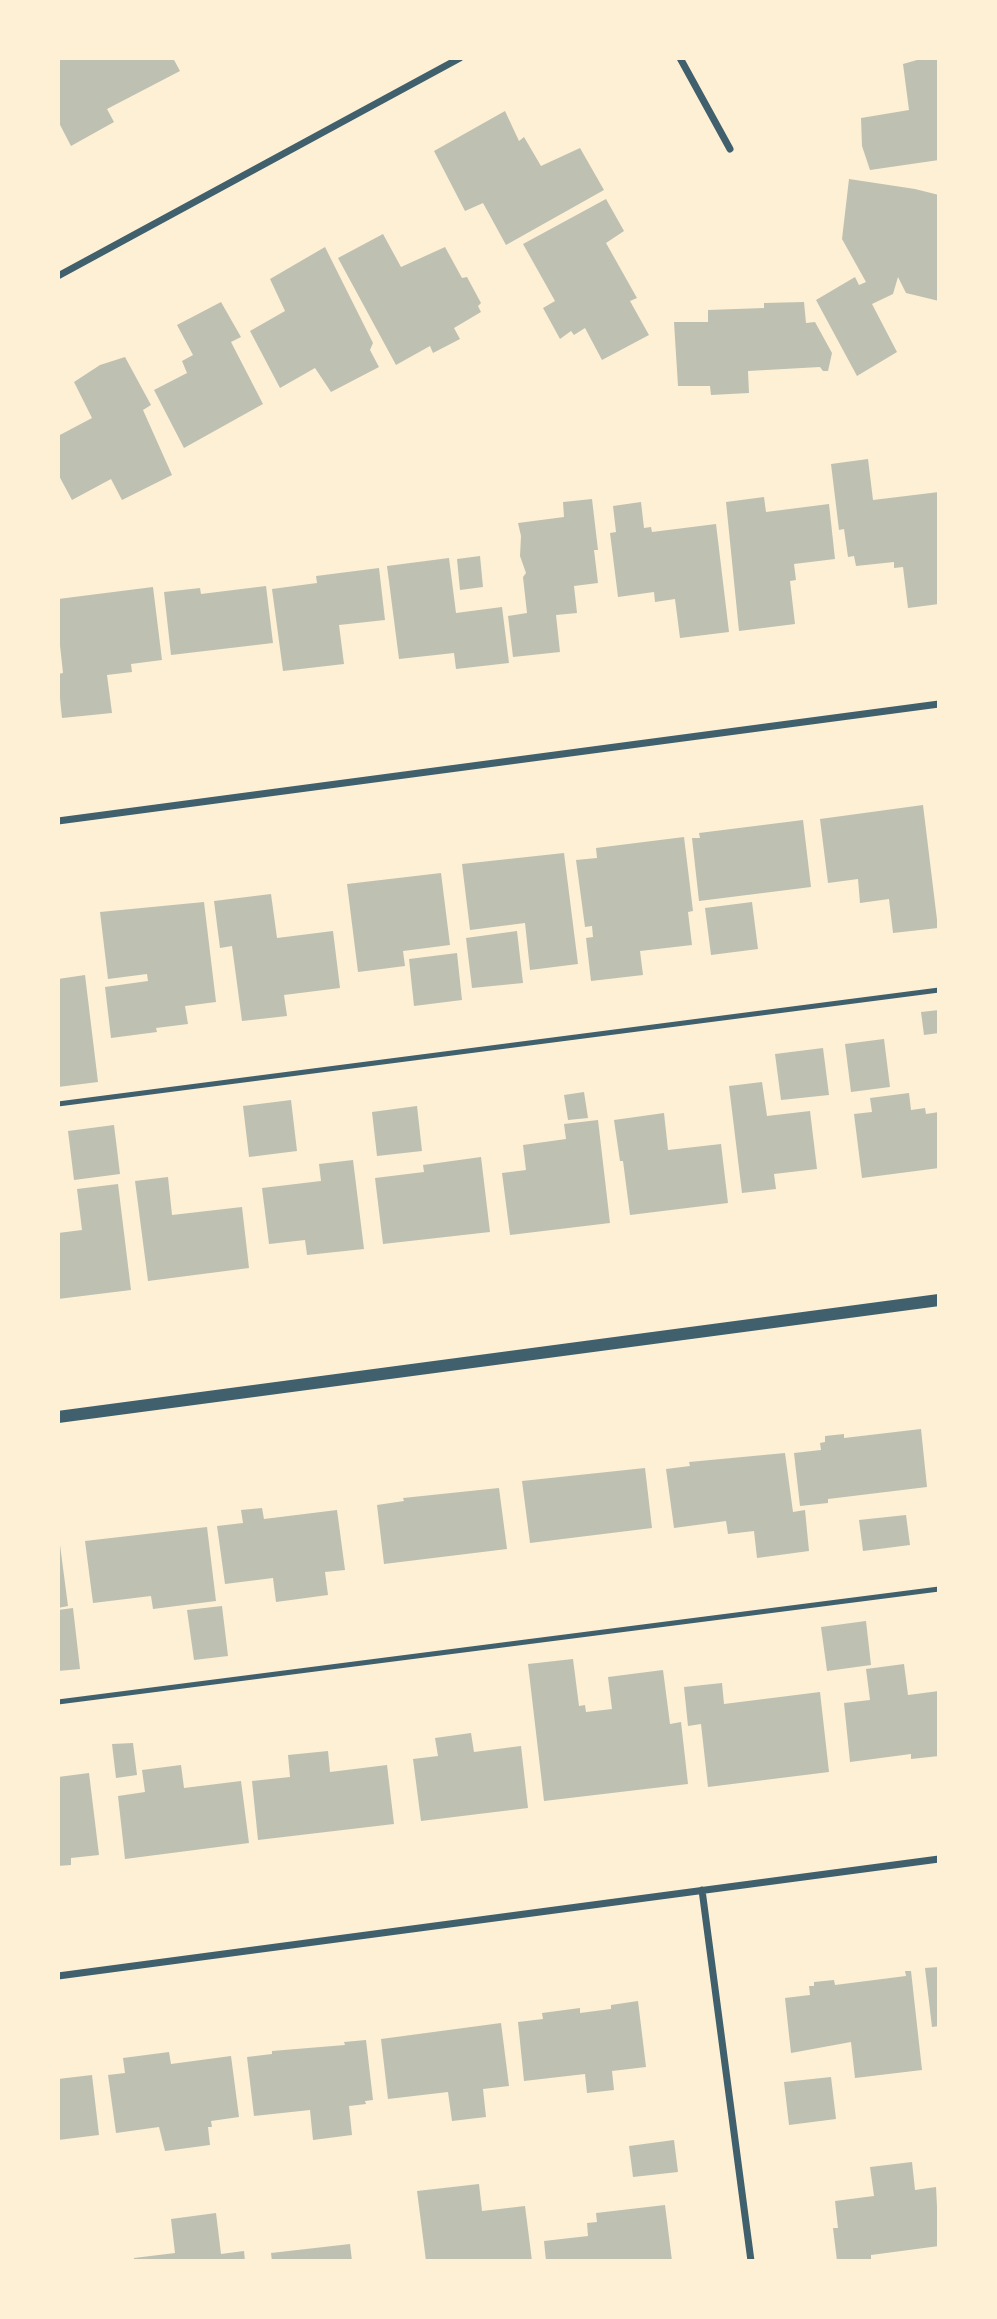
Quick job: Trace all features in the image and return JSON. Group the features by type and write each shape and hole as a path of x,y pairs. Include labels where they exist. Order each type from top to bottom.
{"street":[{"path":"58,276 460,58"},
{"path":"680,58 730,149"},
{"path":"58,821 939,704"},
{"path":"58,1417 939,1300"},
{"path":"58,1976 939,1859"},
{"path":"702,1890 751,2261"}],"lane":[{"path":"58,1104 939,990"},
{"path":"58,1702 939,1589"}],"building":[{"path":"58,58 173,58 180,71 107,109 114,122 71,146 58,121"},
{"path":"924,58 939,58 939,160 870,170 862,146 861,118 909,110 903,64"},
{"path":"505,111 519,141 524,137 541,166 580,148 604,190 506,245 483,203 465,211 434,151"},
{"path":"849,179 939,195 939,301 906,293 898,277 893,294 872,304 897,352 857,376 816,300 855,277 859,285 866,282 842,239"},
{"path":"606,199 624,231 606,243 637,298 630,301 649,335 602,360 585,328 574,335 571,331 560,339 543,308 555,301 523,244"},
{"path":"383,234 401,267 445,247 462,278 467,277 481,303 478,306 481,312 454,328 460,339 433,353 430,346 396,365 338,258"},
{"path":"325,247 373,343 370,350 379,367 331,392 315,368 280,388 250,331 285,311 270,279"},
{"path":"221,302 241,337 231,342 263,404 184,448 154,390 187,373 182,361 193,355 177,325"},
{"path":"804,302 806,323 815,322 832,353 828,371 823,371 820,367 748,371 749,393 711,395 710,386 678,386 674,322 708,322 708,310 764,308 764,303"},
{"path":"125,357 151,405 143,410 172,475 122,500 111,479 72,500 58,474 58,436 92,418 74,382 100,365"},
{"path":"868,459 873,500 939,492 939,604 908,608 903,567 894,568 894,562 856,566 854,556 848,557 844,529 839,530 831,464"},
{"path":"764,497 766,512 829,504 835,559 794,564 796,580 790,581 795,624 739,631 726,502"},
{"path":"592,499 598,550 594,550 598,583 574,586 577,613 556,615 560,652 513,657 508,616 527,613 523,577 526,573 520,556 521,536 518,523 564,517 563,502"},
{"path":"641,502 644,528 651,527 652,532 716,524 729,632 680,638 675,599 655,602 654,592 618,597 610,533 616,532 613,506"},
{"path":"480,556 483,587 460,590 457,559"},
{"path":"449,558 456,613 502,607 509,663 456,669 454,653 399,659 387,566"},
{"path":"379,568 385,620 339,625 344,664 283,671 272,589 317,583 316,576"},
{"path":"266,586 273,643 171,655 164,592 200,588 201,594"},
{"path":"153,587 162,660 131,664 132,672 107,675 112,713 62,718 58,679 58,674 63,673 58,599"},
{"path":"923,805 938,928 893,933 889,899 860,903 858,879 828,883 820,819"},
{"path":"803,820 811,887 699,901 692,838 700,838 699,833"},
{"path":"684,837 693,911 688,912 692,945 640,951 643,975 591,981 586,938 593,937 592,926 585,927 576,860 597,858 596,848"},
{"path":"564,853 578,964 530,970 525,923 470,930 462,864"},
{"path":"441,873 450,945 403,951 405,966 358,972 347,884"},
{"path":"271,894 277,938 333,931 340,988 284,995 287,1016 242,1021 232,946 220,948 214,901"},
{"path":"204,902 216,1002 185,1006 188,1024 156,1028 157,1032 111,1038 105,987 148,981 147,974 108,979 100,912"},
{"path":"752,902 758,949 711,955 705,908"},
{"path":"517,931 523,983 472,988 466,938"},
{"path":"457,953 462,1000 414,1006 409,959"},
{"path":"85,975 98,1082 58,1087 58,979"},
{"path":"939,1010 939,1033 924,1035 921,1012"},
{"path":"884,1039 890,1087 851,1092 845,1044"},
{"path":"823,1048 829,1095 781,1100 775,1054"},
{"path":"762,1082 767,1116 810,1111 817,1169 774,1174 776,1189 742,1193 729,1086"},
{"path":"584,1092 588,1118 568,1120 564,1095"},
{"path":"909,1093 911,1110 925,1108 926,1114 939,1112 939,1168 862,1178 854,1114 872,1112 870,1098"},
{"path":"291,1100 297,1151 249,1157 243,1106"},
{"path":"417,1106 422,1151 377,1156 372,1112"},
{"path":"664,1113 668,1150 721,1144 728,1203 630,1215 614,1120"},
{"path":"598,1120 610,1223 510,1235 502,1173 526,1170 523,1145 566,1139 564,1124"},
{"path":"114,1125 120,1174 74,1180 68,1131"},
{"path":"481,1157 490,1232 383,1244 375,1178 424,1172 423,1165"},
{"path":"353,1160 364,1249 307,1255 305,1240 269,1244 262,1188 321,1181 319,1164"},
{"path":"168,1177 172,1215 242,1207 249,1268 148,1281 135,1181"},
{"path":"118,1184 131,1290 58,1299 58,1233 82,1230 77,1189"},
{"path":"921,1429 927,1487 828,1499 828,1503 800,1506 794,1453 821,1450 820,1443 825,1442 825,1436 844,1434 844,1438"},
{"path":"785,1453 793,1512 805,1510 809,1551 757,1558 754,1531 728,1534 726,1521 674,1528 666,1469 690,1466 689,1462"},
{"path":"645,1468 652,1528 530,1543 522,1481"},
{"path":"499,1488 507,1549 384,1564 377,1505 404,1501 403,1498"},
{"path":"262,1508 264,1519 337,1510 345,1570 325,1572 328,1595 276,1602 273,1578 225,1584 217,1526 243,1523 241,1510"},
{"path":"906,1515 910,1545 863,1551 859,1520"},
{"path":"207,1527 216,1601 153,1609 151,1596 93,1603 85,1541"},
{"path":"58,1545 68,1606 58,1608"},
{"path":"222,1606 228,1656 194,1660 187,1610"},
{"path":"73,1608 80,1669 58,1671 58,1610"},
{"path":"866,1621 871,1665 827,1671 821,1627"},
{"path":"573,1659 579,1706 585,1705 586,1712 612,1709 608,1677 663,1670 670,1724 681,1722 688,1784 544,1801 528,1664"},
{"path":"904,1664 908,1695 939,1691 939,1756 911,1759 911,1754 850,1762 844,1703 870,1700 866,1669"},
{"path":"722,1683 724,1704 820,1692 829,1772 708,1787 701,1724 688,1726 684,1687"},
{"path":"471,1733 474,1752 521,1746 528,1808 421,1821 413,1759 438,1756 435,1738"},
{"path":"133,1743 137,1775 116,1778 112,1744"},
{"path":"328,1751 330,1772 387,1765 394,1824 258,1840 252,1781 290,1777 288,1755"},
{"path":"181,1765 184,1788 241,1781 249,1843 125,1859 118,1796 145,1792 142,1770"},
{"path":"89,1773 99,1855 71,1858 71,1865 58,1866 58,1777"},
{"path":"939,1967 939,2026 932,2027 925,1968"},
{"path":"905,1971 911,1971 922,2070 855,2078 851,2042 791,2053 785,1998 810,1995 809,1986 814,1986 814,1982 834,1980 835,1985 906,1976"},
{"path":"638,2001 646,2067 612,2071 614,2090 587,2093 585,2074 524,2081 518,2022 543,2019 542,2013 580,2008 580,2013 611,2009 611,2005"},
{"path":"501,2023 509,2086 483,2089 486,2117 452,2121 448,2092 388,2099 381,2039"},
{"path":"366,2040 373,2100 365,2101 366,2104 349,2106 352,2135 313,2140 310,2110 254,2116 247,2057 272,2054 272,2051 345,2045 344,2042"},
{"path":"169,2052 171,2064 231,2056 239,2117 211,2121 212,2127 208,2127 210,2145 165,2151 159,2127 116,2133 108,2075 125,2073 123,2058"},
{"path":"92,2075 99,2135 58,2140 58,2079"},
{"path":"831,2077 836,2119 789,2125 784,2082"},
{"path":"674,2140 678,2172 633,2177 629,2146"},
{"path":"912,2162 915,2190 936,2187 939,2246 871,2255 871,2259 837,2261 833,2228 838,2228 835,2201 874,2196 870,2167"},
{"path":"479,2184 482,2211 525,2206 532,2261 426,2261 417,2191"},
{"path":"665,2205 672,2261 546,2261 544,2241 588,2236 587,2223 597,2222 596,2213"},
{"path":"216,2213 221,2254 244,2251 245,2261 134,2261 134,2258 175,2253 171,2219"},
{"path":"350,2244 352,2261 272,2261 271,2253"}]}
